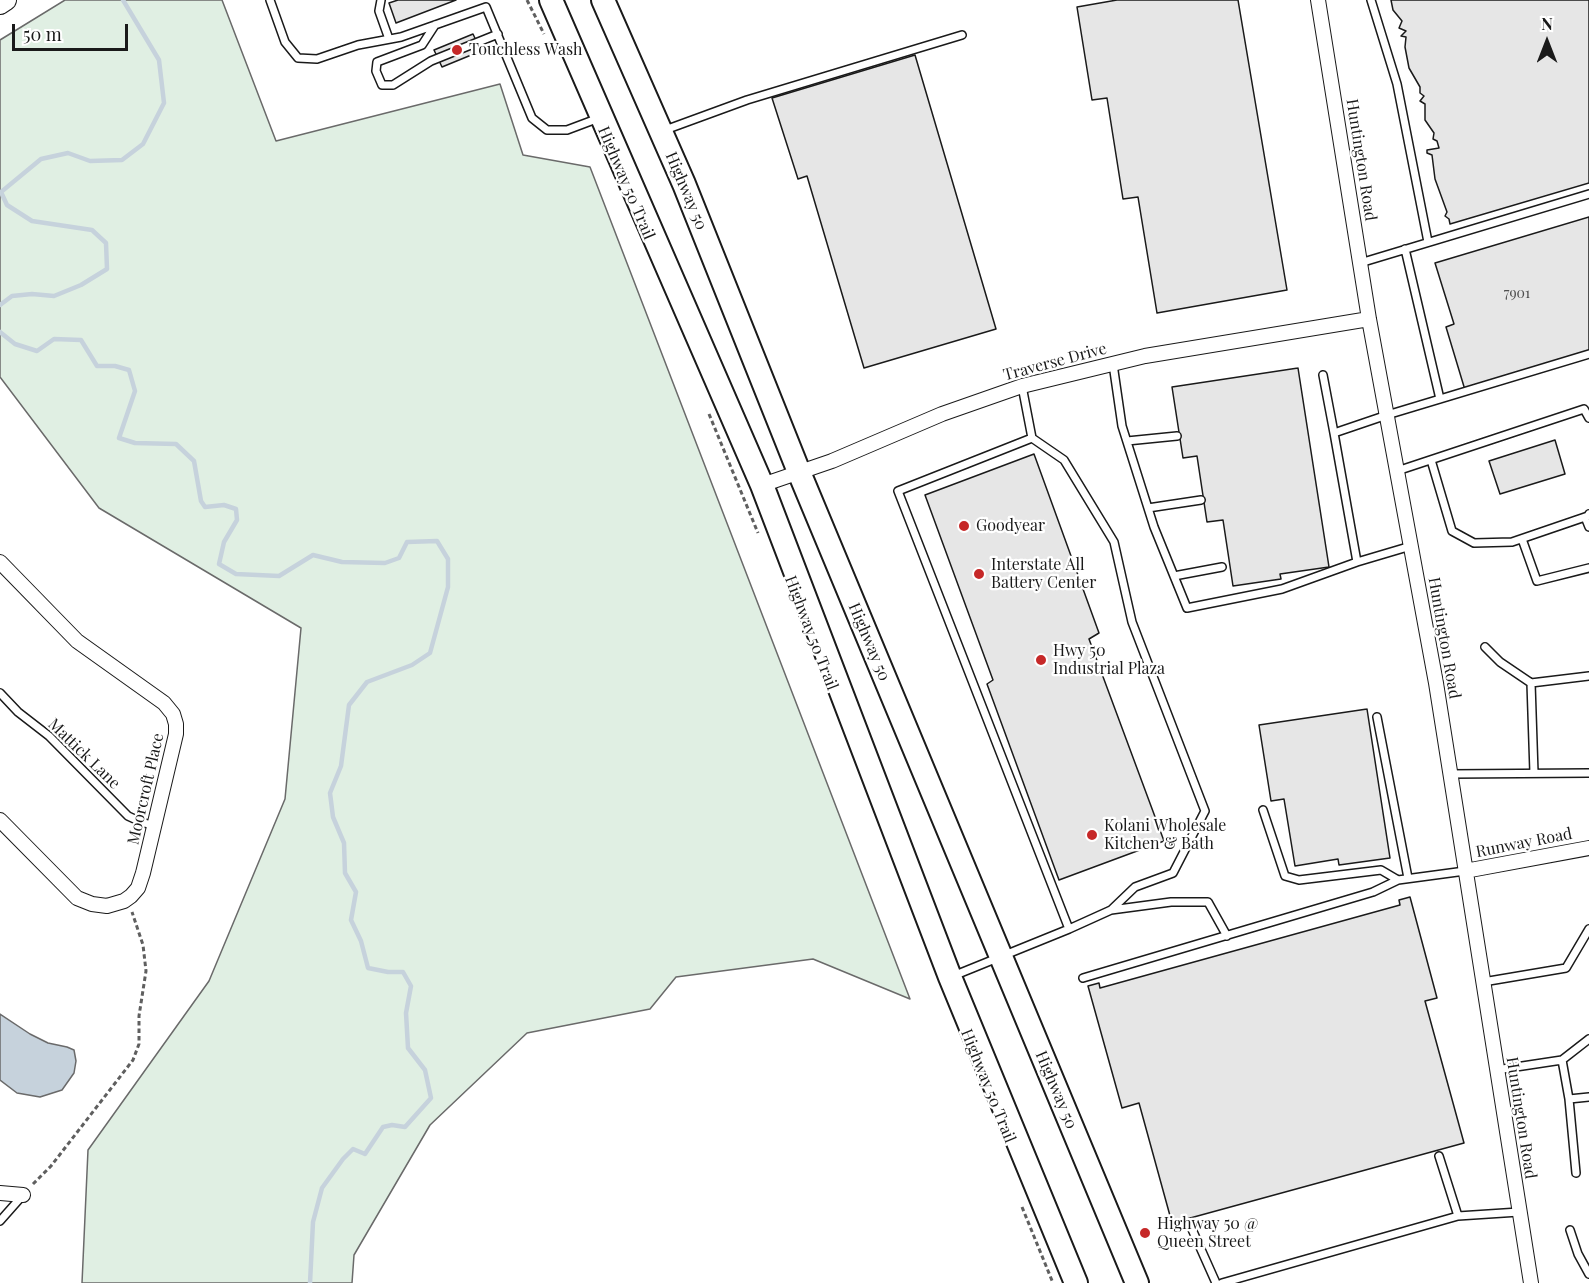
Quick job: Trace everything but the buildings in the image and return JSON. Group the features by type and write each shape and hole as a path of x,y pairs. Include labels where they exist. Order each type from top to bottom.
{"main road":[{"path":"551,0 762,485 950,977 1076,1283"},
{"name":"Highway 50","path":"603,0 684,184 799,472 1137,1283"}],"street":[{"path":"0,3 6,0"},
{"name":"Huntington Road","path":"1318,0 1369,319 1450,774 1531,1283"},
{"name":"Traverse Drive","path":"762,485 832,461 942,414 1022,386 1113,363 1369,319"},
{"name":"Moorcroft Place","path":"0,562 78,641 164,703 173,714 176,734 144,873 138,888 127,899"},
{"path":"0,820 77,898 92,904 107,906 127,899"},
{"name":"Runway Road","path":"1465,871 1589,848"},
{"path":"0,1193 23,1195"}],"lane":[{"path":"270,0 285,42 298,58 317,59 358,45 435,25 486,3 532,118 547,130 567,130 601,117"},
{"path":"381,0 379,11 388,39"},
{"path":"1371,0 1397,84 1428,242"},
{"path":"435,25 422,45 377,62 376,71 382,85 393,85 431,61 498,34"},
{"path":"661,132 747,100 962,35"},
{"path":"1360,263 1589,194"},
{"path":"1405,249 1440,399"},
{"path":"1334,433 1589,354"},
{"path":"1113,363 1122,426 1148,508 1187,608 1282,589 1357,562 1411,546"},
{"path":"1323,375 1357,562"},
{"path":"1022,386 1032,438 1064,460 1114,542 1132,622 1205,811 1173,873 1135,887 1111,910"},
{"path":"1397,471 1584,409 1589,418"},
{"path":"1127,441 1177,436"},
{"path":"1032,438 898,491 1069,929"},
{"path":"1431,460 1452,531 1474,543 1512,542 1587,516 1589,527"},
{"path":"1148,508 1201,500"},
{"path":"1522,539 1537,581 1589,568"},
{"path":"1174,576 1222,567"},
{"path":"1485,647 1500,662 1531,683 1589,676"},
{"path":"1531,683 1534,773"},
{"name":"Mattick Lane","path":"0,693 18,712 49,736 128,816 155,826"},
{"path":"1377,717 1408,878"},
{"path":"1450,774 1589,773"},
{"path":"1263,810 1285,876 1299,880 1381,870 1398,880"},
{"path":"1083,978 1373,892 1398,880 1465,871"},
{"path":"950,977 1111,910 1171,902 1208,902 1227,936"},
{"path":"1482,982 1566,968 1589,929"},
{"path":"1496,1070 1562,1060 1589,1040"},
{"path":"1562,1060 1569,1099 1576,1173"},
{"path":"1569,1099 1589,1096"},
{"path":"1439,1156 1458,1216"},
{"path":"0,1221 23,1195"},
{"path":"1222,1283 1458,1216 1519,1212"},
{"path":"1191,1227 1216,1283"},
{"path":"1570,1230 1578,1254 1589,1274"}],"path":[{"path":"527,0 547,41"},
{"path":"706,408 761,539"},
{"path":"23,1195 51,1166 133,1060 139,1044 141,1005 146,982 146,960 139,931 127,899"},
{"path":"1018,1197 1053,1283"}],"green space":[{"path":"65,0 222,0 276,141 500,84 523,155 590,167 910,999 813,959 676,977 650,1009 527,1033 430,1125 354,1255 352,1283 82,1283 88,1150 209,981 285,799 301,628 99,508 0,377 0,40"}],"shaded area":[{"path":"0,1014 48,1043 74,1050 76,1061 74,1073 62,1090 40,1097 17,1093 0,1080"}],"waterway":[{"path":"0,305 12,296 32,294 54,296 81,285 107,269 106,243 92,230 32,221 7,205 1,192 41,159 68,153 90,161 122,160 143,144 164,103 159,60 123,0"},
{"path":"0,332 15,344 37,351 54,339 81,340 97,366 115,366 129,370 135,391 119,438 135,443 176,444 194,461 201,501 205,507 224,505 236,509 237,520 224,542 219,564 236,574 279,576 313,555 342,562 385,563 399,558 407,542 437,541 448,559 448,587 430,653 412,665 367,682 349,705 341,766 330,793 333,817 344,843 345,873 356,892 351,920 361,941 368,968 403,972 411,986 406,1013 408,1048 425,1070 431,1098 405,1127 392,1125 383,1127 365,1154 353,1149 322,1188 313,1222 310,1283"}],"place":[{"name":"Touchless Wash","path":"457,50"},
{"name":"Goodyear","path":"964,526"},
{"name":"Interstate All Battery Center","path":"979,574"},
{"name":"Hwy 50 Industrial Plaza","path":"1041,660"},
{"name":"Kolani Wholesale Kitchen & Bath","path":"1092,835"},
{"name":"Highway 50 @ Queen Street","path":"1145,1233"}]}
